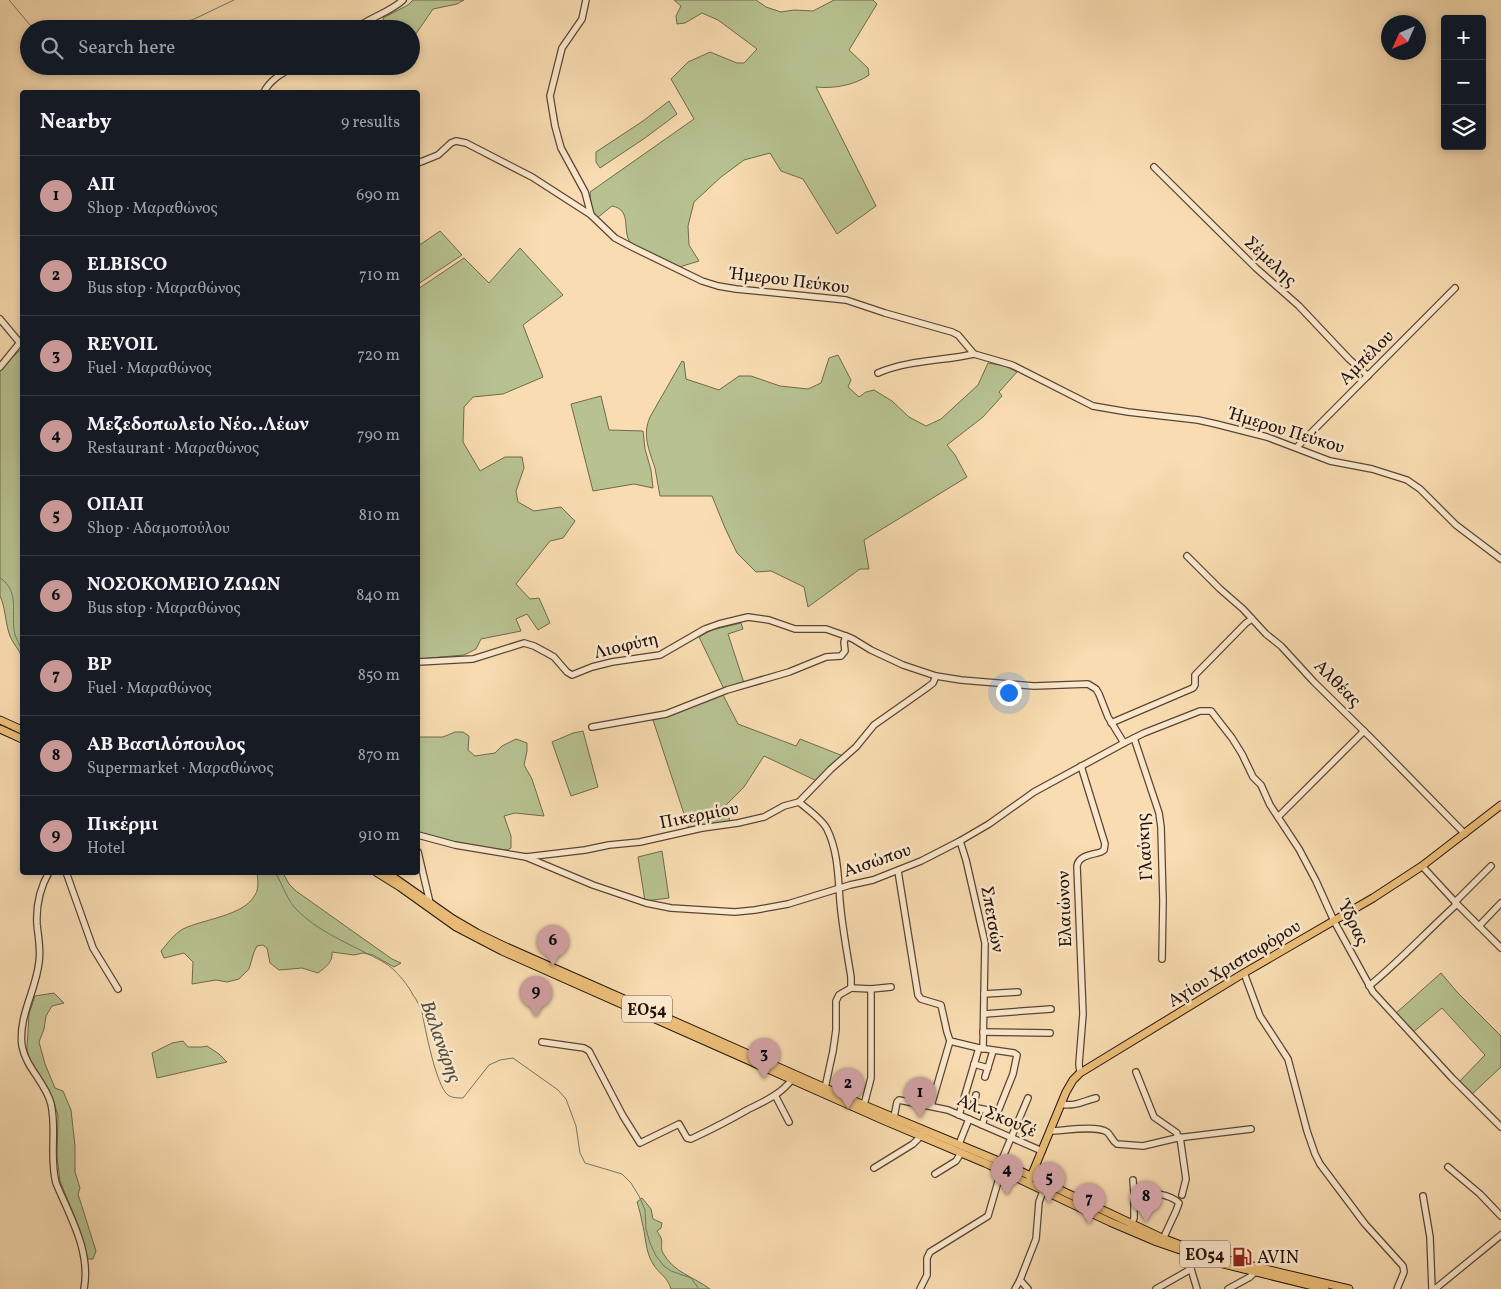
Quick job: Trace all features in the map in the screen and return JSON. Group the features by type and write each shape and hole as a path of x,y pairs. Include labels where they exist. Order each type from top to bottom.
{"main road":[{"path":"0,720 20,729"},
{"path":"0,729 20,738"},
{"path":"12,734 20,741"},
{"name":"Αγίου Χριστοφόρου","path":"1030,1180 1069,1086 1080,1073 1244,973 1373,898 1422,866 1501,805"},
{"name":"ΕΟ54","path":"381,875 450,923 482,941 792,1079 919,1131 958,1144 1047,1188 1132,1225 1163,1238 1230,1261 1349,1289"},
{"name":"ΕΟ54","path":"390,875 467,927 504,946 825,1088 894,1116 961,1152 1001,1166"},
{"name":"ΕΟ54","path":"1047,1188 1110,1222 1190,1254 1220,1264 1325,1289"}],"street":[{"path":"369,20 390,10 403,0"},
{"path":"586,0 582,19 569,36 560,54 550,96 561,148 583,186 591,215"},
{"path":"265,90 272,80 280,75"},
{"name":"Ήμερου Πεύκου","path":"420,162 438,155 451,143 462,141 518,169 591,215 616,238 702,281 736,289 854,301 885,313 952,332 958,335 974,354 1012,366 1093,406 1198,420 1267,437 1330,461 1372,469 1407,480 1420,489 1456,525 1501,559"},
{"name":"Σέμελης","path":"1154,167 1256,268 1299,306 1349,359 1368,376"},
{"name":"Αμπέλου","path":"1297,448 1455,288"},
{"path":"0,319 20,341"},
{"path":"0,367 20,343"},
{"path":"878,373 900,366 974,354"},
{"name":"Αλθέας","path":"1187,556 1266,634 1281,646 1314,682 1465,834"},
{"name":"Λιοφύτη","path":"420,662 473,659 524,643 547,653 572,675 612,662 660,655 712,626 748,617 769,620 795,629 823,629 846,636"},
{"path":"1111,723 1192,689 1195,684 1195,676 1252,619"},
{"path":"592,727 666,714 727,690 789,672 826,657 841,656 845,651 844,642 846,636 902,665 936,676 1034,686 1088,684 1096,689 1111,723 1124,743"},
{"name":"Πικερμίου","path":"420,836 455,845 526,857 584,850 625,842 640,842 764,817 784,806 799,802 856,747 874,725 928,687 933,683 936,676"},
{"name":"Αισώπου","path":"526,857 602,888 646,903 671,908 735,912 788,904 898,871 960,841 995,820 1026,796 1124,743 1200,711 1211,711"},
{"name":"Ύδρας","path":"1211,711 1232,738 1253,777 1261,786 1299,849 1334,921 1369,986 1379,1000 1452,1078 1501,1126"},
{"path":"1278,817 1364,731"},
{"name":"Γλαύκης","path":"1134,738 1162,826 1162,958"},
{"name":"Ελαιώνον","path":"1080,1073 1083,1014 1077,866 1078,861 1082,857 1104,850 1105,844 1081,766"},
{"path":"799,802 826,828 836,858 840,900 852,977 851,988"},
{"name":"Σπετσών","path":"959,1115 974,1064 981,1048 984,1032 985,943 960,841"},
{"path":"420,860 430,903"},
{"path":"1422,866 1501,948"},
{"path":"1369,986 1390,969 1491,866"},
{"path":"898,871 918,995 921,1000 941,1005 950,1041 931,1106"},
{"path":"47,875 39,896 37,921 40,960 23,1017 22,1046 26,1059 50,1103 53,1118 52,1162 54,1175 78,1236 84,1258 86,1280 84,1289"},
{"path":"67,875 93,948 118,989"},
{"path":"1479,926 1501,903"},
{"path":"1244,973 1260,1016 1288,1059 1314,1154 1365,1224 1403,1266 1404,1272 1397,1289"},
{"path":"825,1088 834,1044 836,1001 839,995 851,988 871,989 890,987"},
{"path":"864,1105 871,1078 871,989"},
{"path":"984,994 1018,992"},
{"path":"984,1014 1051,1009"},
{"path":"984,1032 1050,1033"},
{"path":"950,1041 1017,1055 1013,1074 998,1110 975,1109 973,1107 976,1094"},
{"path":"542,1042 584,1048 589,1051 638,1142 642,1142 679,1124 686,1138 691,1139 714,1129 775,1095 788,1085 792,1079"},
{"path":"985,1077 993,1050"},
{"path":"974,1064 988,1068"},
{"path":"1136,1072 1154,1117 1177,1133 1186,1179 1182,1194"},
{"path":"775,1095 789,1122"},
{"path":"920,1289 927,1274 930,1252 988,1216 1001,1166 1028,1098"},
{"path":"1061,1104 1073,1106 1096,1098"},
{"name":"Αλ. Σκουζέ","path":"894,1116 899,1100 931,1106 969,1119 1042,1151"},
{"path":"982,1125 987,1110"},
{"path":"958,1144 969,1119"},
{"path":"1050,1131 1101,1130 1108,1133 1115,1143 1138,1146 1163,1142 1178,1137 1251,1129"},
{"path":"874,1168 903,1150 919,1131"},
{"path":"935,1174 956,1161 961,1152"},
{"path":"1448,1167 1480,1194 1501,1216"},
{"path":"1132,1225 1134,1218 1133,1180"},
{"path":"1016,1289 1036,1237 1039,1204 1043,1202 1047,1188"},
{"path":"1134,1193 1148,1192 1176,1200 1179,1203 1163,1238"},
{"path":"1423,1196 1430,1237 1434,1289"},
{"path":"1434,1289 1501,1235"},
{"path":"1190,1254 1191,1268 1197,1289"},
{"path":"1156,1289 1191,1268"},
{"path":"1228,1289 1251,1277 1255,1272"},
{"path":"1020,1280 1028,1289"}],"green space":[{"path":"413,0 464,0 457,4 433,9 420,28 420,20 383,20 383,18 408,5"},
{"path":"674,0 756,0 766,7 781,12 794,10 813,11 834,0 873,0 877,4 849,50 868,68 869,75 844,86 816,87 876,206 837,234 803,179 781,171 770,153 744,160 721,177 694,202 688,226 689,245 699,261 676,268 631,244 628,239 625,216 618,208 612,206 597,218 592,214 590,192 694,119 671,79 688,62 710,52 737,63 744,63 757,49 718,20 702,13 685,23 677,24 676,16 681,6"},
{"path":"669,101 677,114 600,168 596,162 596,152 643,121"},
{"path":"440,231 462,255 420,283 420,245"},
{"path":"520,248 563,295 523,325 543,377 503,394 473,397 464,407 463,442 480,471 505,457 522,457 524,468 516,491 518,502 534,511 561,507 575,521 563,538 550,541 516,584 530,599 539,598 550,623 538,630 527,614 516,619 521,631 481,639 476,649 464,655 420,659 420,288 464,258 489,283"},
{"path":"20,350 20,653 10,636 0,596 0,370"},
{"path":"838,355 851,380 848,387 859,397 866,392 874,390 892,401 909,417 926,426 941,419 978,385 988,363 1005,366 1017,372 999,392 1002,396 983,417 947,445 967,477 864,540 869,569 860,569 808,607 804,587 771,571 756,572 737,553 712,496 660,496 646,436 650,417 682,361 684,362 686,379 719,390 739,376 751,376 780,386 808,389 821,383 829,358"},
{"path":"601,396 609,430 643,431 653,488 634,484 593,491 571,404"},
{"path":"741,623 743,629 728,634 744,683 724,689 699,637 712,630"},
{"path":"723,695 738,724 796,746 800,739 843,756 817,781 764,756 744,787 726,805 730,822 689,829 653,720"},
{"path":"583,731 598,787 571,796 552,742"},
{"path":"455,732 463,732 469,736 468,750 475,756 495,753 502,746 516,739 527,743 524,765 532,779 544,816 515,813 504,816 511,836 511,848 507,850 469,846 420,833 420,737 443,737"},
{"path":"662,851 669,898 645,901 638,857"},
{"path":"257,875 284,875 296,891 392,959 401,963 394,967 373,955 332,952 330,961 318,973 302,968 279,970 270,963 267,948 263,945 257,946 249,969 239,979 227,982 216,980 192,984 193,962 184,953 164,958 161,951 183,929 242,908 255,895"},
{"path":"1441,973 1457,992 1501,1036 1501,1067 1471,1095 1458,1083 1485,1055 1442,1008 1412,1033 1395,1014"},
{"path":"54,993 64,1003 52,1006 46,1016 39,1042 45,1064 55,1088 63,1091 71,1110 75,1146 75,1172 80,1188 78,1194 96,1251 93,1259 88,1259 78,1225 60,1181 57,1157 58,1116 54,1102 29,1058 27,1049 29,1014 35,996"},
{"path":"183,1041 188,1047 207,1046 227,1062 157,1078 152,1053 172,1043"},
{"path":"642,1198 651,1209 653,1219 662,1223 661,1228 657,1231 662,1240 662,1251 667,1260 678,1270 710,1289 671,1289 648,1254 637,1202"}],"waterway":[{"path":"9,0 26,20"},
{"path":"192,20 234,0"},
{"name":"Βαλανάρης","path":"0,578 6,583 13,596 15,635 20,646"},
{"name":"Βαλανάρης","path":"277,875 291,903 305,918 330,935 385,963 405,983 422,1012 435,1069 448,1095 463,1098 489,1065 500,1060 513,1058 558,1090 566,1099 576,1126 580,1153 585,1163 622,1174 631,1183 645,1210 646,1229 656,1256 671,1271 691,1278 699,1289"}],"place":[{"name":"ΝΟΣΟΚΟΜΕΙΟ ΖΩΩΝ","path":"553,966"},
{"name":"Πικέρμι","path":"536,1017"},
{"name":"REVOIL","path":"764,1079"},
{"name":"ELBISCO","path":"848,1109"},
{"name":"ΑΠ","path":"920,1118"},
{"name":"Μεζεδοπωλείο Νέο..Λέων","path":"1007,1195"},
{"name":"ΟΠΑΠ","path":"1049,1203"},
{"name":"ΑΒ Βασιλόπουλος","path":"1146,1222"},
{"name":"BP","path":"1089,1224"},
{"name":"AVIN","path":"1242,1257"}]}
